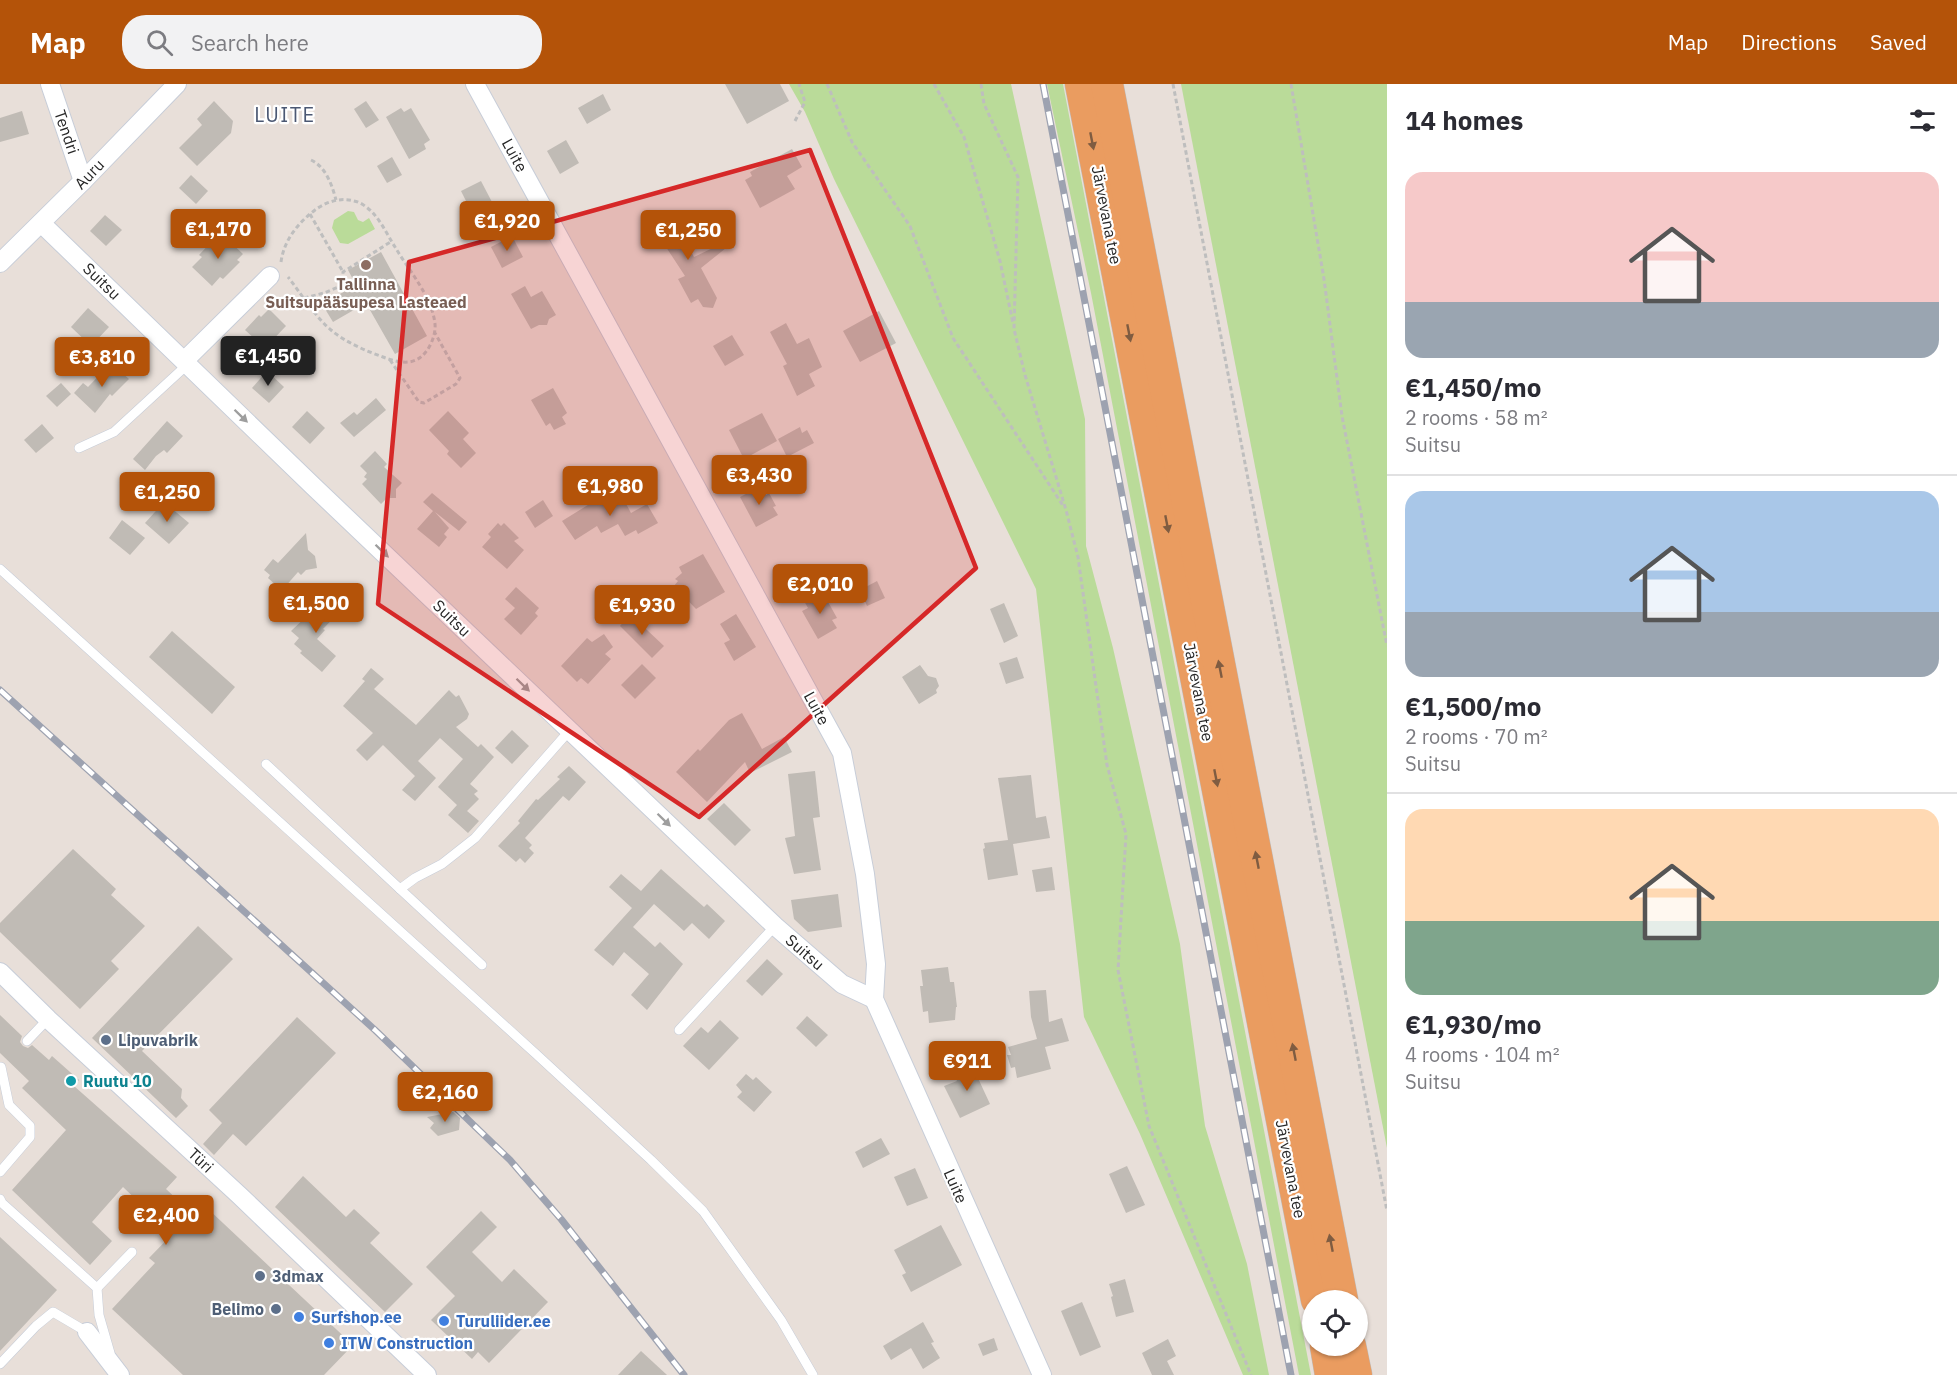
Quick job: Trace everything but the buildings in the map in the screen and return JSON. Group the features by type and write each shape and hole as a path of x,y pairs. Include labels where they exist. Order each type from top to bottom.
{"highway":[{"name":"Järvevana tee","path":"1081,84 1315,1290"},
{"name":"Järvevana tee","path":"1107,84 1340,1290"},
{"path":"1328,1356 1331,1375"},
{"path":"1352,1356 1356,1375"}],"street":[{"name":"Tendri","path":"50,84 83,180"},
{"name":"Auru","path":"0,263 177,84"},
{"name":"Luite","path":"475,84 842,753 865,874 876,964 874,999 1042,1375"},
{"name":"Suitsu","path":"41,223 775,926 842,984 874,999"},
{"path":"186,362 276,272"},
{"name":"Türi","path":"0,972 240,1195 427,1375"},
{"path":"87,1332 116,1370"}],"lane":[{"path":"79,448 114,432 186,362"},
{"path":"0,569 528,1046 703,1211 782,1320 813,1375"},
{"path":"400,889 442,864 475,838 570,730"},
{"path":"266,764 482,965"},
{"path":"679,1030 775,926"},
{"path":"27,1041 48,1019"},
{"path":"0,1172 30,1137 30,1126 9,1105 3,1065"},
{"path":"0,1199 97,1288 99,1316 116,1370"},
{"path":"97,1288 132,1252"},
{"path":"0,1364 36,1326 53,1312 87,1332"}],"path":[{"path":"795,121 805,102 799,84"},
{"path":"827,84 852,142 910,226 953,338 1066,510"},
{"path":"934,84 964,136 1000,261 1025,375 1078,557 1107,765 1126,834 1118,970 1149,1126 1251,1375"},
{"path":"981,84 984,104 1018,177 1014,329"},
{"path":"1173,84 1387,1211"},
{"path":"1291,84 1324,279 1342,416 1387,646"},
{"path":"311,160 322,168 333,186 336,200"},
{"path":"336,200 353,200 363,205 381,223 421,288 432,310 435,326 427,352 418,360 405,363 388,359 348,341 330,329 304,298 276,272 290,237 310,214 322,205 336,200"},
{"path":"304,298 343,285 343,272 310,214"},
{"path":"343,272 392,241"},
{"path":"388,359 420,402 424,403 456,384 460,378 434,332"}],"highlighted area":[{"path":"810,150 976,568 699,817 378,604 409,262"}],"green space":[{"path":"789,84 1011,84 1085,419 1086,546 1113,648 1180,944 1205,1126 1247,1264 1269,1375 1243,1375 1140,1134 1084,1017 1036,589 834,179 805,112"},
{"path":"1047,84 1063,84 1302,1328 1302,1356 1307,1356 1311,1375 1299,1375 1091,293"},
{"path":"1181,84 1387,84 1387,1148"},
{"path":"348,211 354,212 358,220 363,222 369,218 375,229 348,244 340,243 332,228 334,220"}],"railway":[{"path":"1043,84 1291,1375"},
{"path":"0,690 375,1030 510,1160 561,1219 684,1375"}],"place":[{"name":"Tallinna Suitsupääsupesa Lasteaed","path":"366,265"},
{"name":"Lipuvabrik","path":"106,1040"},
{"name":"Ruutu 10","path":"71,1081"},
{"name":"3dmax","path":"260,1276"},
{"name":"Belimo","path":"276,1309"},
{"name":"Surfshop.ee","path":"299,1317"},
{"name":"Turuliider.ee","path":"444,1321"},
{"name":"ITW Construction","path":"329,1343"}],"district":[{"name":"LUITE","path":"285,114"}]}
